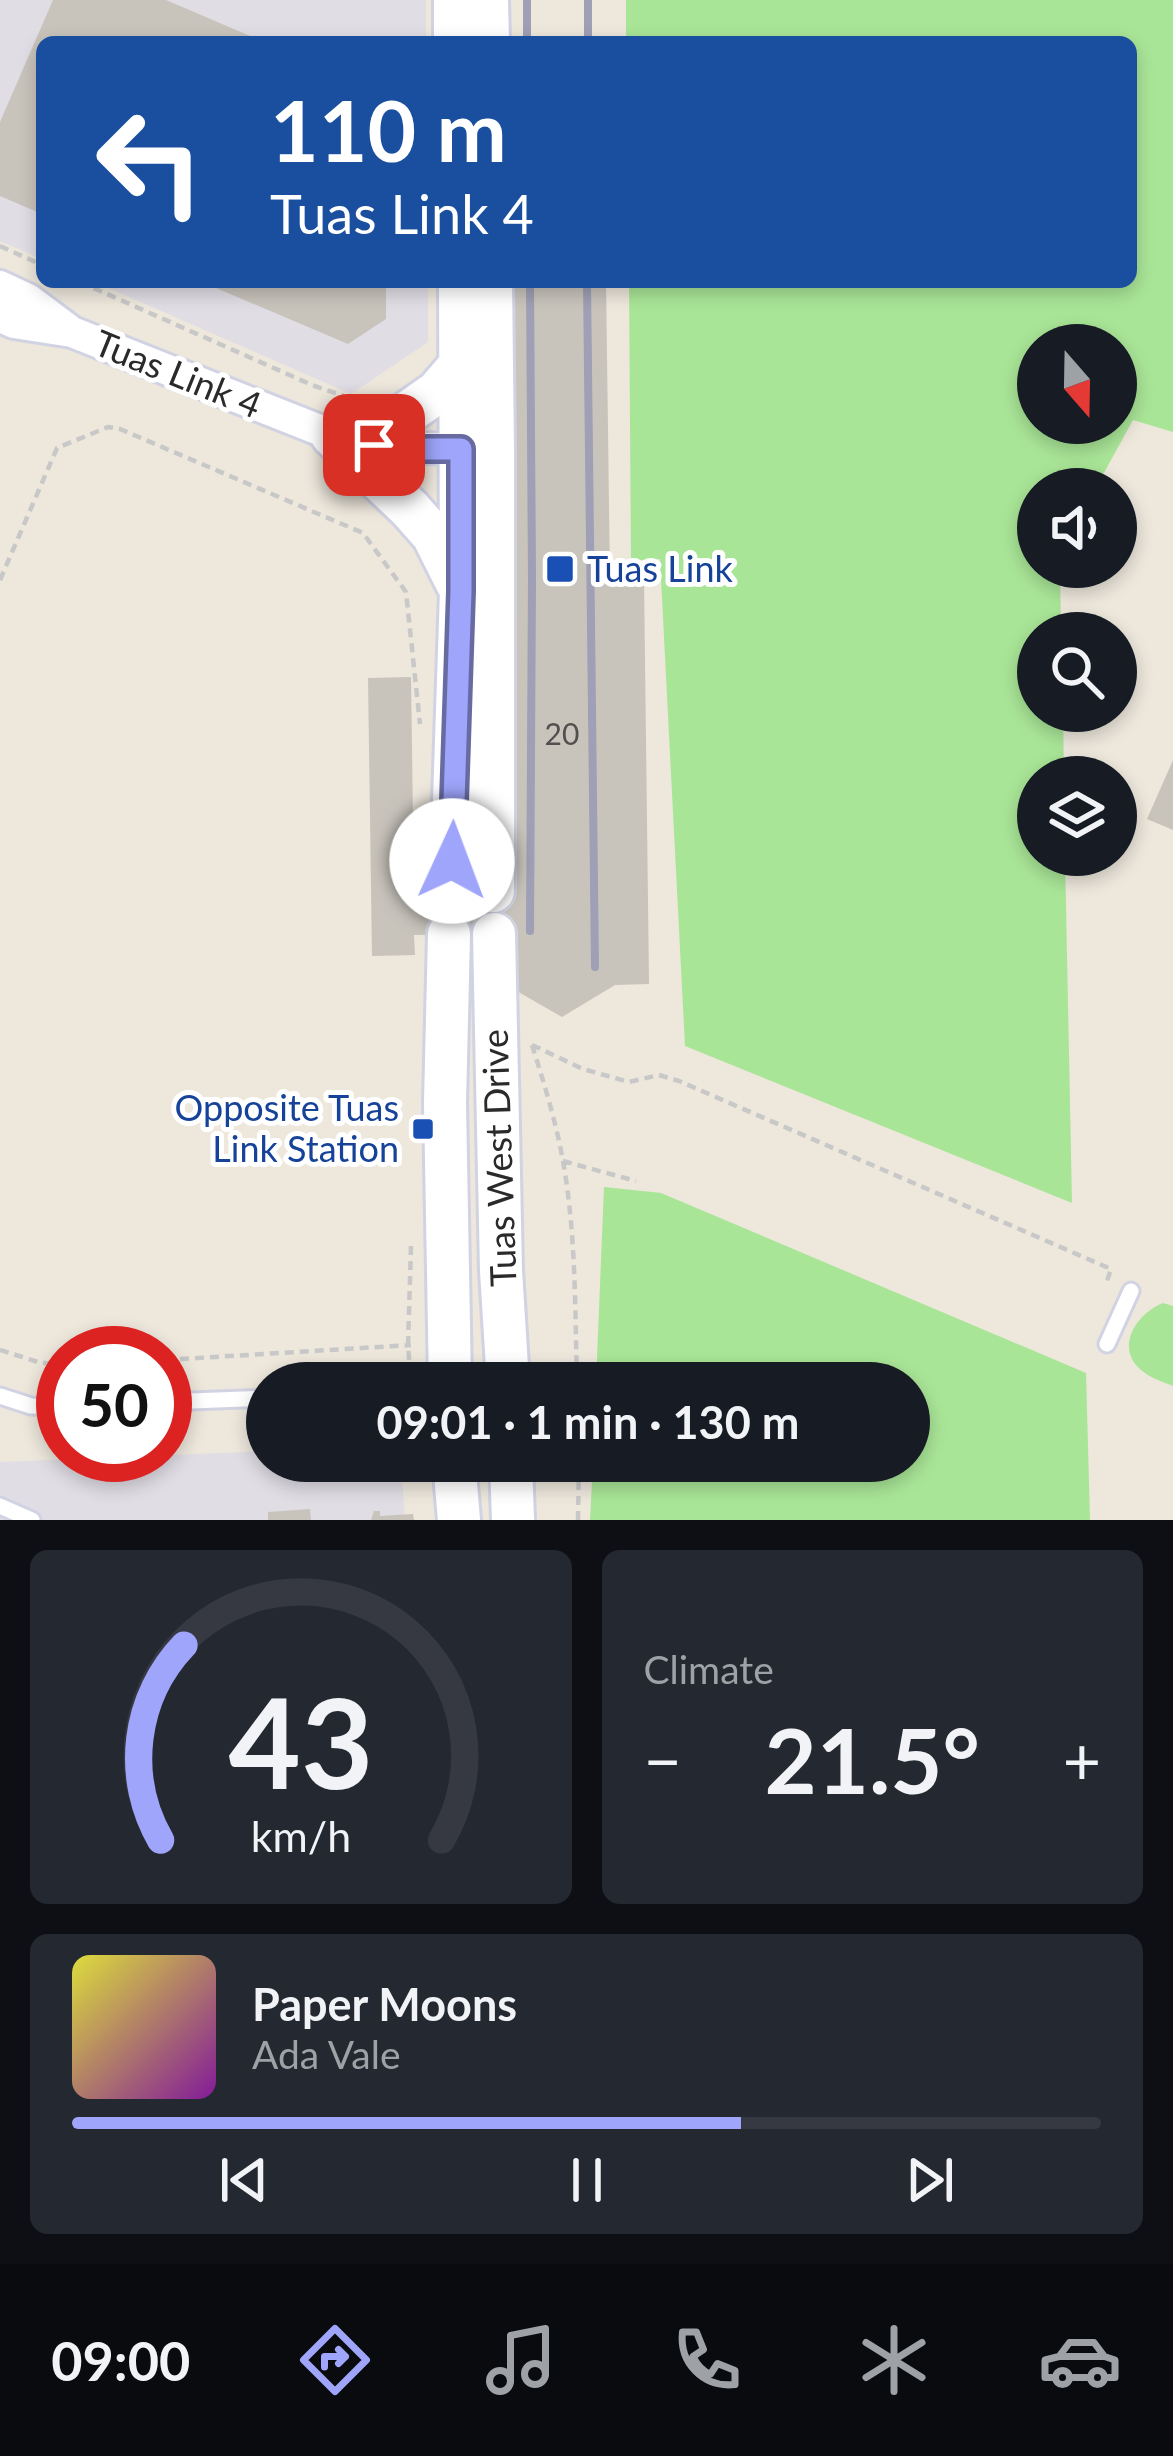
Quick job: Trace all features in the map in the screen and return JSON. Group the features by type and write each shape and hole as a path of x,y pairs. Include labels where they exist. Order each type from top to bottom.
{"main road":[{"path":"455,0 455,36"},
{"path":"487,0 488,36"},
{"path":"460,288 462,363 477,449 472,891 461,591 477,449 490,288"},
{"path":"340,416 390,425 437,392 462,363"},
{"path":"340,416 434,535 461,591"},
{"name":"Tuas West Drive","path":"449,934 445,1102 449,1362"},
{"name":"Tuas West Drive","path":"494,934 507,1362"},
{"path":"456,1482 459,1520"},
{"path":"512,1482 513,1520"}],"street":[{"name":"Tuas Link 4","path":"0,286 28,298 72,332"},
{"name":"Tuas Link 4","path":"0,317 72,332 340,416 374,445 477,449"}],"lane":[{"path":"1107,1344 1131,1291"},
{"path":"0,1396 36,1406"},
{"path":"192,1400 246,1399"},
{"path":"0,1506 32,1520"}],"path":[{"path":"0,247 36,262"},
{"path":"94,288 312,385 340,416"},
{"path":"0,580 57,448 107,428 119,429 363,533 406,592 420,724"},
{"path":"576,1362 572,1232 563,1161 532,1046 584,1070 629,1082 659,1075 679,1081 1111,1269 1107,1281"},
{"path":"563,1161 636,1181"},
{"path":"0,1350 36,1361"},
{"path":"192,1360 354,1362"},
{"path":"578,1520 579,1482"}],"shaded area":[{"path":"0,0 426,0 426,36 36,36 36,256 0,241"},
{"path":"109,288 428,288 428,342 351,394"},
{"path":"246,1452 246,1482 402,1482 405,1520 0,1520 0,1462 36,1461 36,1482 192,1482 192,1454"}],"green space":[{"path":"626,0 1173,0 1173,432 1137,421 1137,324 1017,324 1017,444 1120,444 1107,468 1017,468 1017,588 1060,588 1061,612 1017,612 1017,732 1063,732 1064,756 1017,756 1017,876 1065,876 1072,1203 685,1046 660,559 631,561 629,288 1137,288 1137,36 626,36"},
{"path":"604,1187 661,1193 1086,1373 1090,1520 590,1520 592,1482 930,1482 930,1362 597,1362"},
{"path":"1163,1303 1173,1306 1173,1386 1148,1375 1130,1354 1136,1325"}],"building":[{"path":"53,0 166,0 250,36 37,36"},
{"path":"36,39 36,211 0,196 0,122"},
{"path":"216,288 386,288 386,319 348,344"},
{"path":"510,288 606,288 610,578 644,578 649,984 615,985 562,1017 515,990 514,934 414,935 415,955 372,956 368,678 411,677 414,892 514,891"},
{"path":"1173,760 1173,830 1147,819"},
{"path":"310,1509 311,1520 268,1520 268,1512"},
{"path":"374,1511 380,1511 380,1516 413,1514 414,1520 371,1520"}],"railway":[{"path":"527,0 527,36"},
{"path":"588,0 588,36"},
{"path":"530,288 530,931"},
{"path":"587,288 595,967"}],"place":[{"name":"Tuas Link","path":"560,569"},
{"name":"Opposite Tuas Link Station","path":"423,1129"}],"route":[{"path":"374,445 461,449 452,861"}]}
